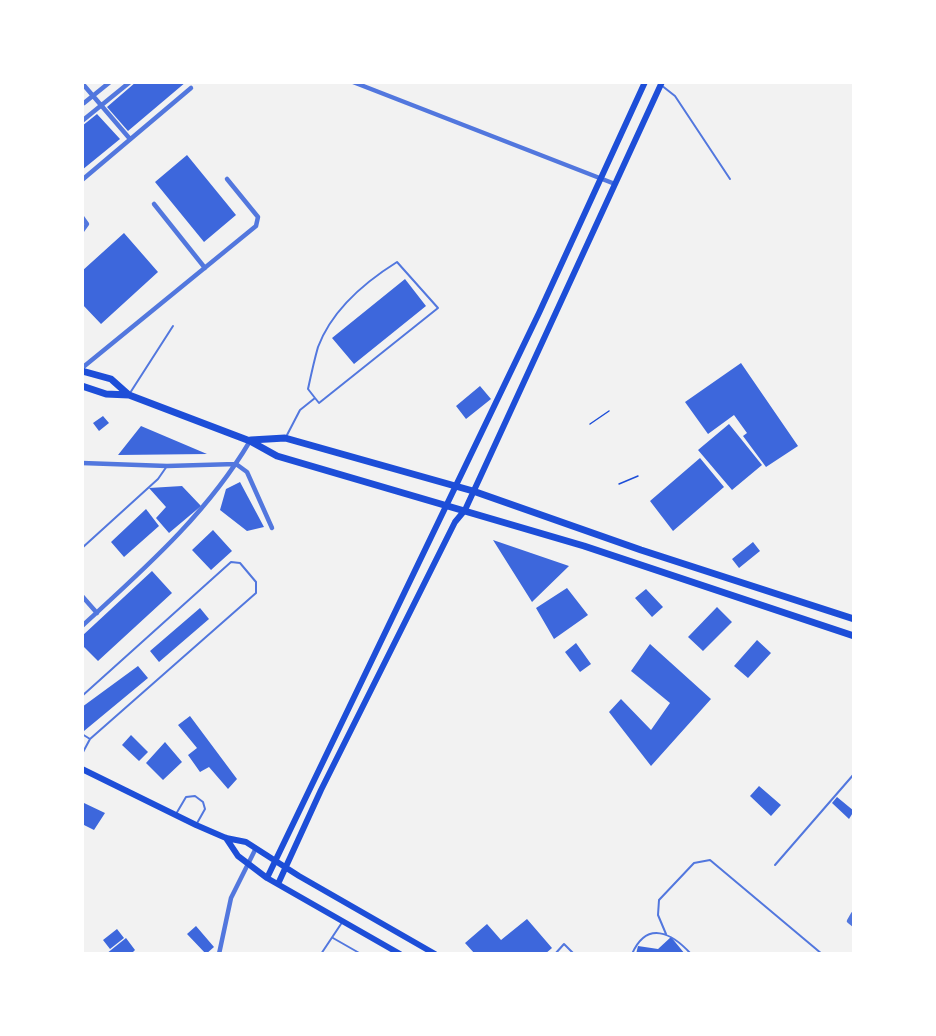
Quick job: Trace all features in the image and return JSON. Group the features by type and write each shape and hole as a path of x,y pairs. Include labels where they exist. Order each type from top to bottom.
{"main road":[{"path":"267,878 539,313 645,82"},
{"path":"278,884 326,779 455,522 465,510 661,83"},
{"path":"539,313 553,319"},
{"path":"82,370 111,379 129,395"},
{"path":"82,386 106,394 129,395 250,441 277,456 584,546 854,636"},
{"path":"250,441 285,438 473,491 641,550 854,618"},
{"path":"762,606 766,590"},
{"path":"82,769 196,825 226,838 246,842 274,862 435,954"},
{"path":"226,838 248,866 400,954"}],"street":[{"path":"84,104 110,82"},
{"path":"82,121 130,82"},
{"path":"353,82 615,184"},
{"path":"82,83 130,139"},
{"path":"82,180 191,88"},
{"path":"82,370 256,226 259,220 227,179"},
{"path":"154,204 205,268"},
{"path":"82,217 87,224 82,231"},
{"path":"82,626 176,539 236,464 250,441"},
{"path":"82,463 167,466 236,464 247,472 272,528"},
{"path":"82,596 97,613"},
{"path":"219,954 231,898 256,848"},
{"path":"853,914 849,921 854,925"}],"lane":[{"path":"661,83 675,96 730,179"},
{"path":"397,262 438,308 320,403 315,398 308,389 319,346 344,306 368,281 397,262"},
{"path":"129,395 173,326"},
{"path":"285,438 300,410 315,398"},
{"path":"82,548 158,479 167,466"},
{"path":"82,696 231,561 240,562 256,582 256,593 218,629 90,739 82,754"},
{"path":"82,734 90,739"},
{"path":"775,865 854,774"},
{"path":"176,814 186,797 195,796 202,802 205,809 196,825"},
{"path":"666,934 658,915 659,900 694,863 710,860 822,954"},
{"path":"321,954 343,921"},
{"path":"632,954 638,942 656,933 676,937 691,954"},
{"path":"333,938 361,954"},
{"path":"555,954 564,944 574,954"}],"path":[{"path":"590,424 609,411"},
{"path":"619,484 638,476"}],"building":[{"path":"136,82 186,82 128,131 107,107"},
{"path":"97,114 120,139 82,170 82,126"},
{"path":"187,155 236,215 204,242 155,182"},
{"path":"124,233 158,272 101,324 82,304 82,271"},
{"path":"405,279 426,306 354,364 332,338"},
{"path":"741,363 798,446 766,467 743,436 747,433 734,415 708,434 685,402"},
{"path":"480,386 491,399 466,419 456,406"},
{"path":"103,416 109,423 99,431 93,423"},
{"path":"729,424 762,465 732,490 698,450"},
{"path":"141,426 207,454 118,455"},
{"path":"700,458 724,487 673,531 650,501"},
{"path":"240,482 264,527 247,531 220,510 226,489"},
{"path":"182,486 201,506 169,533 156,518 166,507 149,488"},
{"path":"146,509 159,526 124,557 111,542"},
{"path":"213,530 232,551 211,570 192,550"},
{"path":"493,540 569,566 532,602"},
{"path":"753,542 760,551 739,568 732,559"},
{"path":"152,571 172,593 98,661 82,645 82,636"},
{"path":"567,588 588,615 554,639 536,608"},
{"path":"646,589 663,607 652,617 635,598"},
{"path":"717,607 732,622 703,651 688,637"},
{"path":"200,608 209,619 159,662 150,651"},
{"path":"757,640 771,653 748,678 734,666"},
{"path":"576,643 591,664 580,672 565,652"},
{"path":"650,644 711,699 651,766 609,712 621,699 651,730 670,703 631,671"},
{"path":"138,666 148,678 84,731 82,707"},
{"path":"190,716 237,779 228,789 209,767 200,772 188,755 197,748 178,725"},
{"path":"131,735 148,752 139,761 122,745"},
{"path":"165,742 182,762 163,780 146,763"},
{"path":"759,786 781,805 771,816 750,796"},
{"path":"837,797 854,811 849,819 832,803"},
{"path":"84,803 105,813 94,830 84,825"},
{"path":"527,919 552,948 545,954 475,954 465,943 487,924 501,940"},
{"path":"196,926 214,947 206,954 187,934"},
{"path":"117,929 124,938 110,949 103,940"},
{"path":"671,937 685,954 636,954 638,946 658,949"},
{"path":"126,938 135,950 131,954 106,954"}]}
